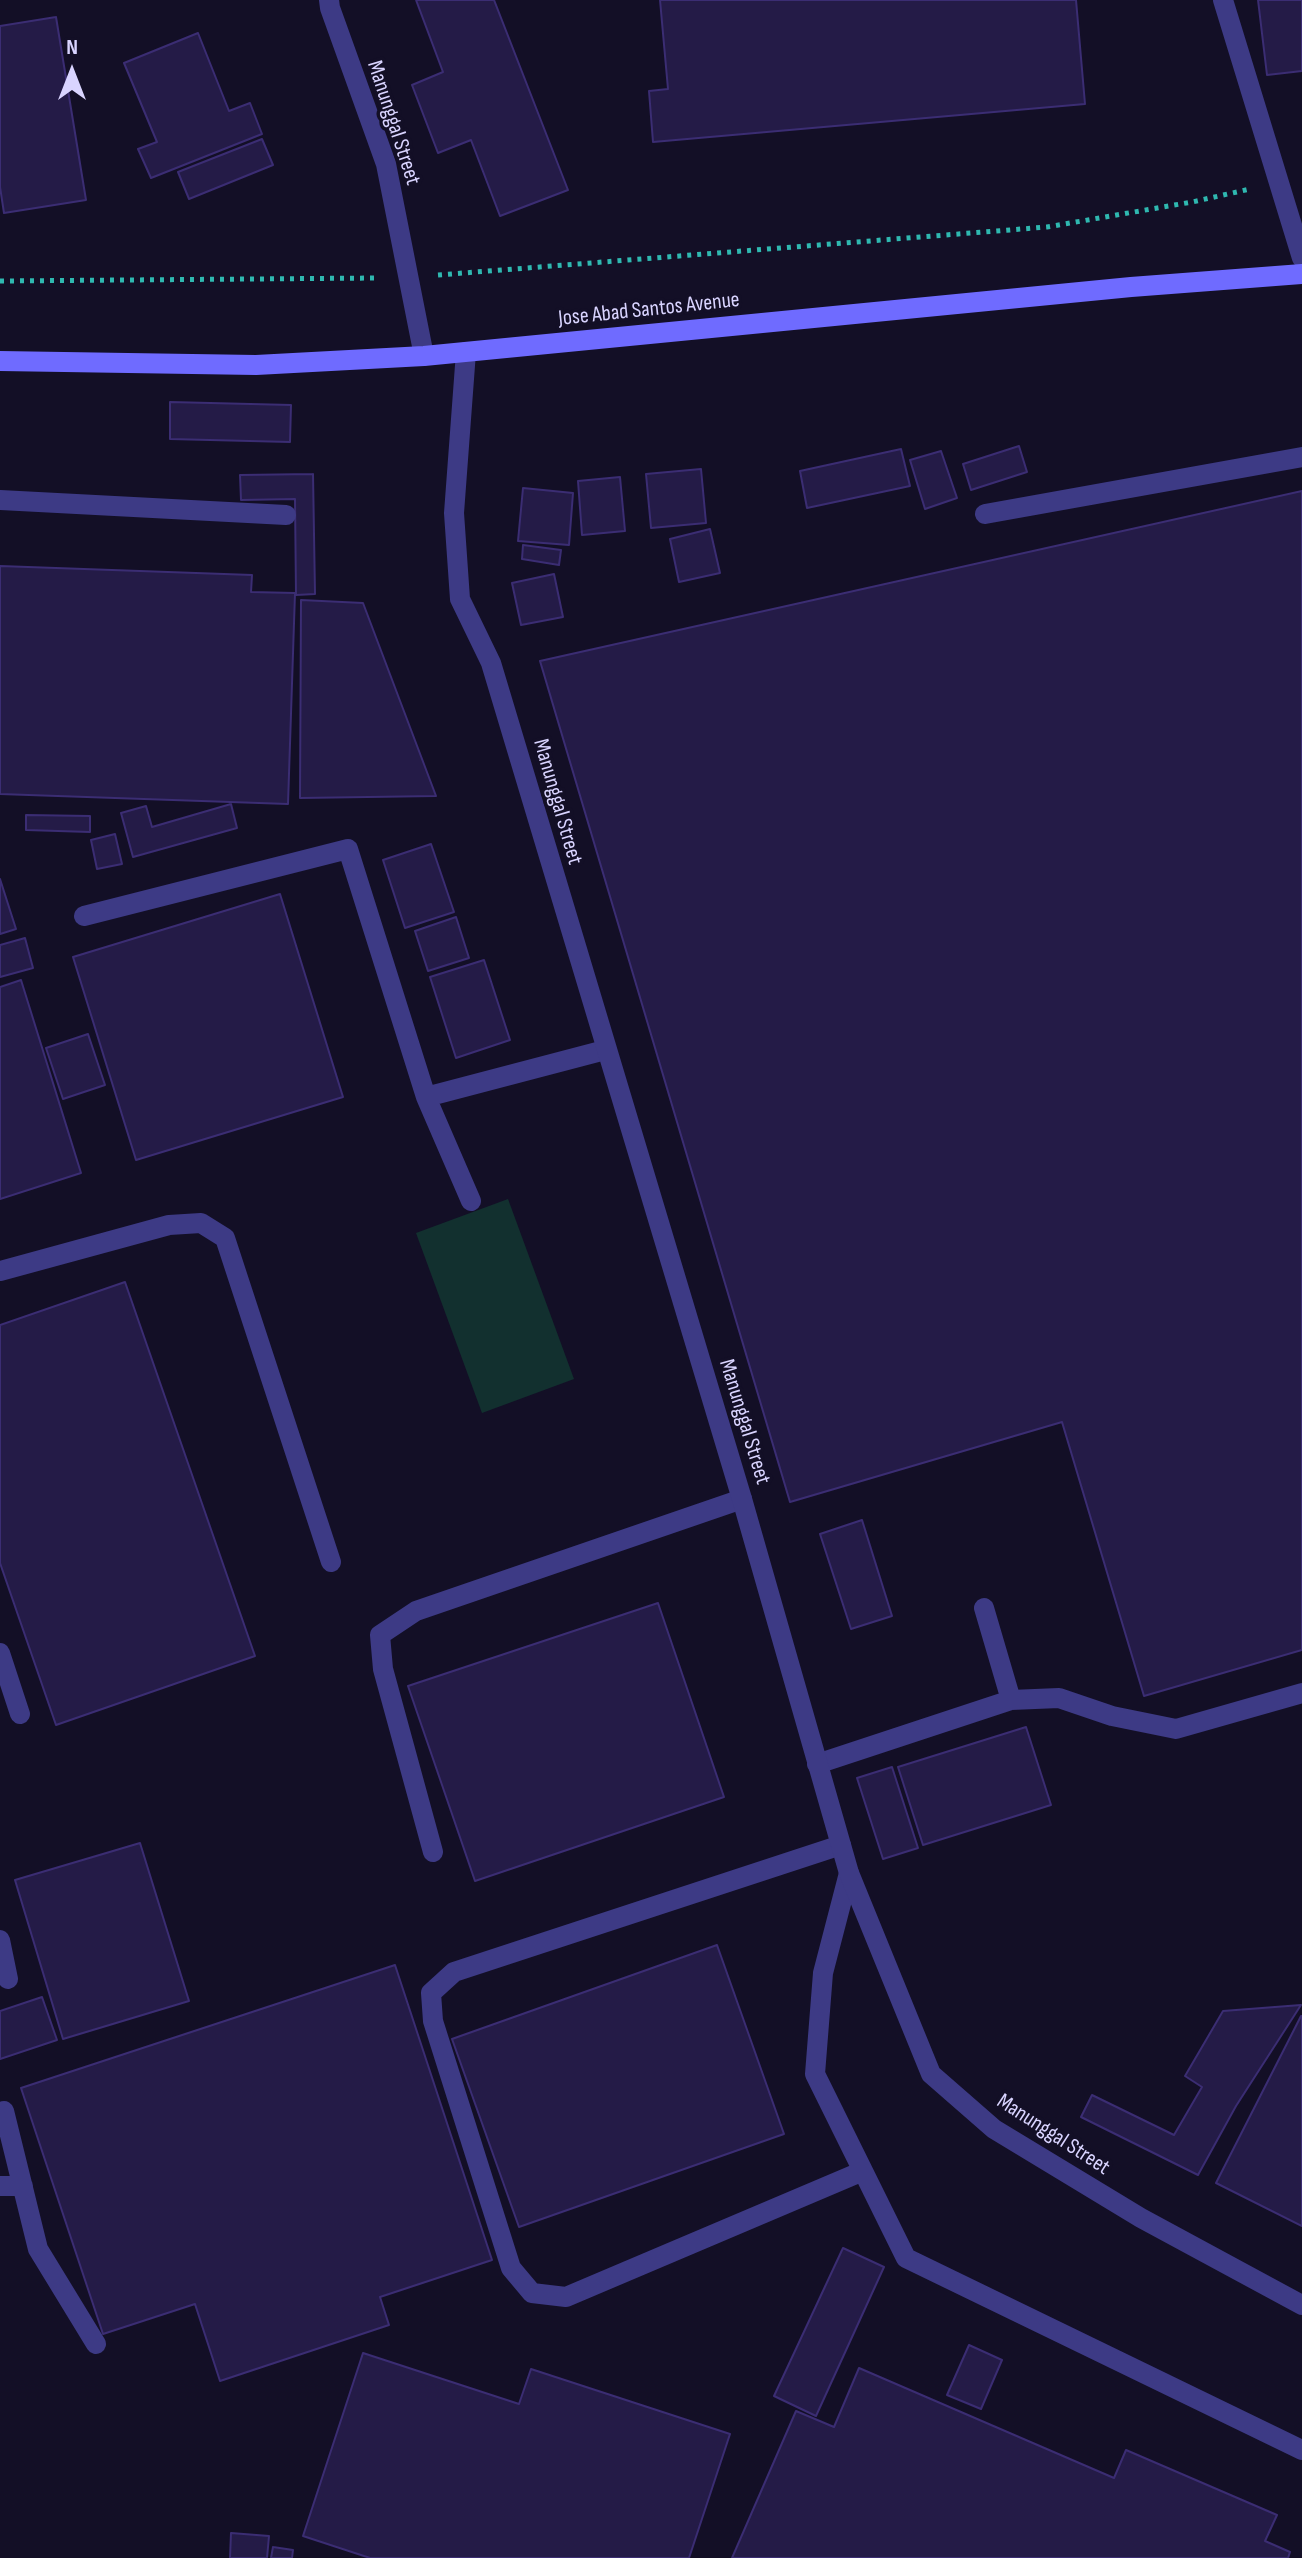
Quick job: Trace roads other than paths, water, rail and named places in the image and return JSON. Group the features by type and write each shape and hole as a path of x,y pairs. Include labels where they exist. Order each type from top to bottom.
{"main road":[{"name":"Jose Abad Santos Avenue","path":"0,361 256,365 424,356 1115,289 1302,274"}],"street":[{"name":"Manunggal Street","path":"329,0 386,164 424,356"},
{"path":"1223,0 1302,258"},
{"name":"Manunggal Street","path":"466,352 454,513 460,599 491,663 742,1499 849,1873 931,2074 994,2129 1141,2218 1302,2305"},
{"path":"985,514 1302,457"},
{"path":"0,500 286,515"},
{"path":"84,916 348,849 426,1097 471,1201"},
{"path":"426,1097 605,1050"},
{"path":"0,1271 169,1225 201,1223 225,1238 331,1562"},
{"path":"433,1852 383,1669 380,1635 416,1611 742,1499"},
{"path":"984,1608 1011,1700"},
{"path":"0,1653 20,1714"},
{"path":"817,1764 1011,1700 1059,1698 1112,1716 1176,1729 1302,1693"},
{"path":"841,1845 454,1972 431,1993 433,2021 511,2268 532,2293 566,2297 863,2171"},
{"path":"849,1873 823,1973 815,2074 906,2258 1302,2450"},
{"path":"0,1940 8,1979"},
{"path":"4,2111 38,2249 96,2344"},
{"path":"0,2186 23,2186"}]}
